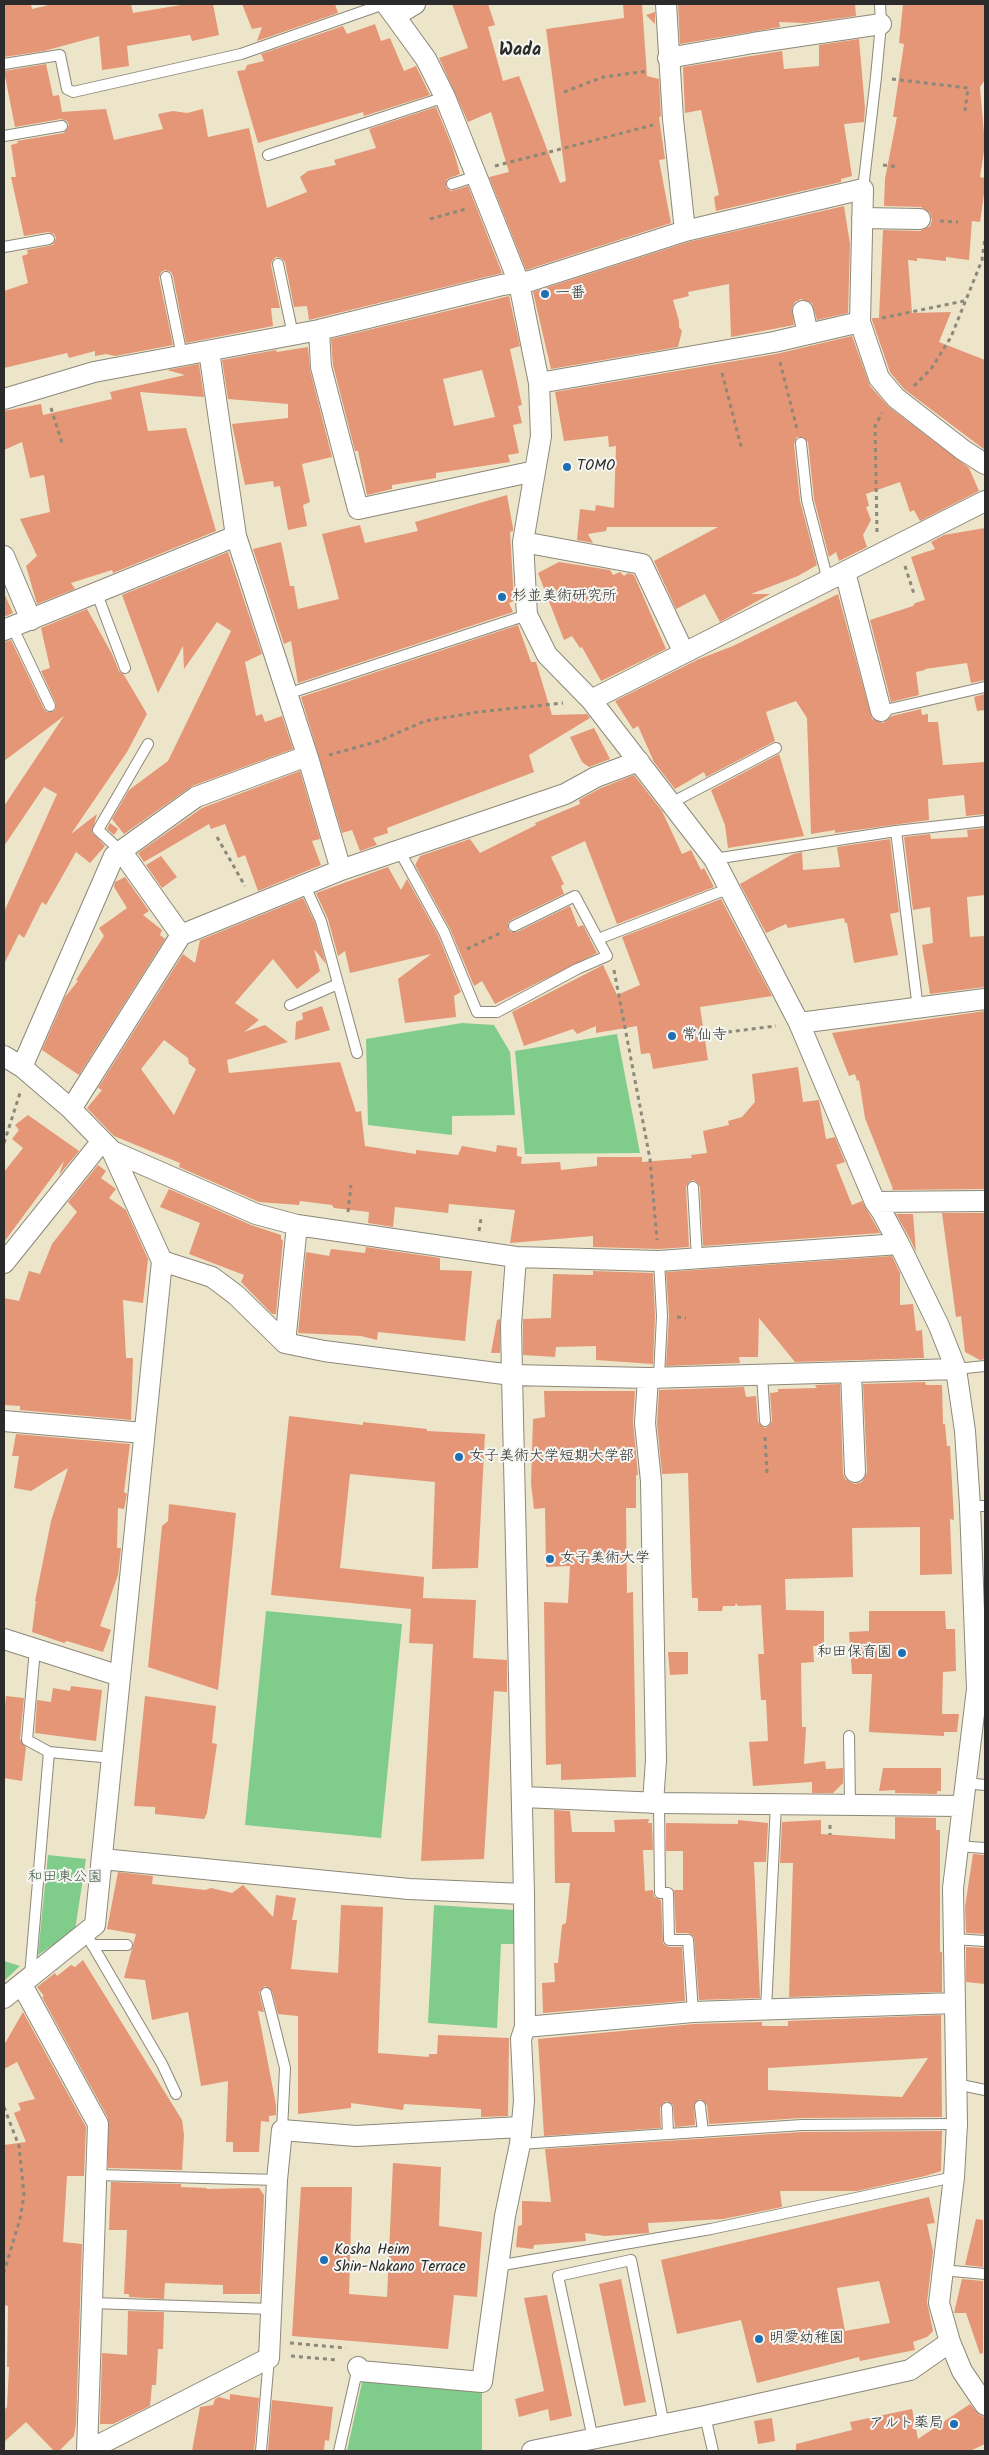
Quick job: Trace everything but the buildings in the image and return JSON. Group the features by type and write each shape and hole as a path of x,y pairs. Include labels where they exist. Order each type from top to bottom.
{"street":[{"path":"415,4 389,8 426,59 445,97 476,174 519,283 539,383 541,436 523,542 527,615 547,655 591,700 714,859 799,1023 875,1202 899,1244 939,1326 956,1369 978,1506 981,1644 953,1888 957,2124 954,2177 939,2303 950,2342 962,2371 985,2405"},
{"path":"666,4 668,63 685,232"},
{"path":"668,63 753,43 881,24"},
{"path":"4,399 94,372 319,330 519,283 685,232 863,189 860,322 879,378 898,399 963,450 985,464"},
{"path":"862,218 920,219"},
{"path":"803,311 808,334"},
{"path":"539,383 717,353 860,322"},
{"path":"319,330 321,366 358,508 536,471"},
{"path":"209,351 236,536 308,759 341,870"},
{"path":"591,700 985,501"},
{"path":"8,628 97,594 236,536"},
{"path":"523,542 642,564 684,653"},
{"path":"4,556 31,620"},
{"path":"836,576 881,711"},
{"path":"4,1998 89,1940 95,1925 162,1261 107,1146 71,1109 13,1063 114,856 196,797 308,759"},
{"path":"71,1109 181,935 254,907 341,870 565,794 596,777 639,761"},
{"path":"122,852 181,935"},
{"path":"799,1023 985,999"},
{"path":"107,1146 256,1214 296,1225 516,1257 659,1261 899,1244"},
{"path":"4,1263 107,1146"},
{"path":"875,1202 985,1201"},
{"path":"285,1343 296,1225"},
{"path":"348,2364 360,2371 482,2382 505,2216 520,2136 524,2101 521,2039 525,2027 523,1797 511,1325 516,1257"},
{"path":"162,1261 212,1277 236,1295 285,1343 324,1351 512,1375 654,1378 956,1369"},
{"path":"851,1372 855,1472"},
{"path":"654,1378 645,1423 650,1481 656,1803"},
{"path":"4,1421 144,1433"},
{"path":"4,1639 120,1676"},
{"path":"523,1797 656,1803 962,1806"},
{"path":"102,1859 409,1889 524,1894"},
{"path":"26,1982 98,2124 87,2451 276,2356 272,2309 277,2180 282,2130 356,2136 520,2136"},
{"path":"525,2027 693,2012 955,2003"},
{"path":"532,2451 664,2425 910,2370 950,2342"}],"lane":[{"path":"863,189 881,24 880,4"},
{"path":"4,64 60,55 67,89 73,92 241,54 389,8"},
{"path":"268,155 445,97"},
{"path":"4,136 62,126"},
{"path":"452,184 476,174"},
{"path":"4,246 49,239"},
{"path":"278,264 293,335"},
{"path":"166,277 182,356"},
{"path":"801,443 807,500 836,576"},
{"path":"97,594 125,668"},
{"path":"287,694 527,615"},
{"path":"8,628 50,706"},
{"path":"881,711 985,687"},
{"path":"122,852 98,830 148,744"},
{"path":"671,803 776,748"},
{"path":"714,859 896,831 985,821"},
{"path":"896,831 918,1009"},
{"path":"399,850 444,932 476,1012 497,1012 607,956 575,896 514,926"},
{"path":"305,886 321,922 357,1052"},
{"path":"598,939 730,888"},
{"path":"290,1005 338,984"},
{"path":"693,1187 697,1258"},
{"path":"654,1378 662,1316 659,1261"},
{"path":"956,1369 985,1366"},
{"path":"762,1375 765,1422"},
{"path":"35,1649 27,1740 49,1752 112,1758"},
{"path":"849,1736 850,1805"},
{"path":"26,1982 49,1752"},
{"path":"965,1783 985,1785"},
{"path":"656,1803 660,1893 668,1893 669,1940 688,1940 693,2012"},
{"path":"766,2008 776,1804"},
{"path":"957,1846 985,1848"},
{"path":"954,1939 985,1941"},
{"path":"89,1940 128,1945"},
{"path":"89,1940 162,2064 176,2094"},
{"path":"266,1993 285,2068 282,2130"},
{"path":"956,2084 985,2090"},
{"path":"700,2106 703,2132"},
{"path":"667,2108 668,2134"},
{"path":"520,2136 668,2134 802,2125 957,2124"},
{"path":"97,2175 277,2180"},
{"path":"498,2266 712,2229 954,2177"},
{"path":"593,2439 558,2276 631,2260 664,2425"},
{"path":"942,2270 985,2274"},
{"path":"92,2303 272,2309"},
{"path":"261,2451 276,2356"},
{"path":"339,2451 348,2364"},
{"path":"705,2416 713,2451"}],"path":[{"path":"564,92 603,77 668,63"},
{"path":"876,77 968,88 965,111"},
{"path":"476,174 673,119"},
{"path":"430,219 487,203"},
{"path":"878,556 876,426 878,418 931,369 951,338 964,301 982,260 985,238"},
{"path":"860,322 964,301"},
{"path":"774,342 801,443"},
{"path":"717,353 742,450"},
{"path":"44,388 62,444"},
{"path":"898,545 914,594"},
{"path":"308,759 379,741 425,721 478,712 591,700"},
{"path":"217,837 254,907"},
{"path":"453,956 514,926"},
{"path":"607,956 617,976 650,1160 659,1261"},
{"path":"712,1034 799,1023"},
{"path":"4,1143 13,1063"},
{"path":"765,1422 767,1473"},
{"path":"4,2107 19,2146 24,2195 20,2219 4,2272"},
{"path":"285,2342 349,2348"},
{"path":"276,2356 348,2364"}],"green space":[{"path":"462,1023 494,1025 510,1052 515,1115 452,1116 452,1135 368,1125 366,1039"},
{"path":"617,1034 640,1153 525,1154 515,1051"},
{"path":"266,1611 402,1624 381,1838 245,1825"},
{"name":"和田東公園","path":"48,1855 86,1859 75,1930 38,1955"},
{"path":"434,1905 514,1910 514,1944 501,1944 497,2028 428,2023"},
{"path":"4,1961 20,1966 4,1981"},
{"path":"363,2378 482,2388 482,2451 347,2451"}],"place":[{"name":"一番","path":"545,294"},
{"name":"TOMO","path":"567,467"},
{"name":"杉並美術研究所","path":"502,597"},
{"name":"常仙寺","path":"672,1036"},
{"name":"女子美術大学短期大学部","path":"459,1457"},
{"name":"女子美術大学","path":"550,1559"},
{"name":"和田保育園","path":"902,1653"},
{"name":"Kosha Heim Shin-Nakano Terrace","path":"324,2260"},
{"name":"明愛幼稚園","path":"759,2339"},
{"name":"アルト薬局","path":"954,2424"}],"district":[{"name":"Wada","path":"520,52"}]}
